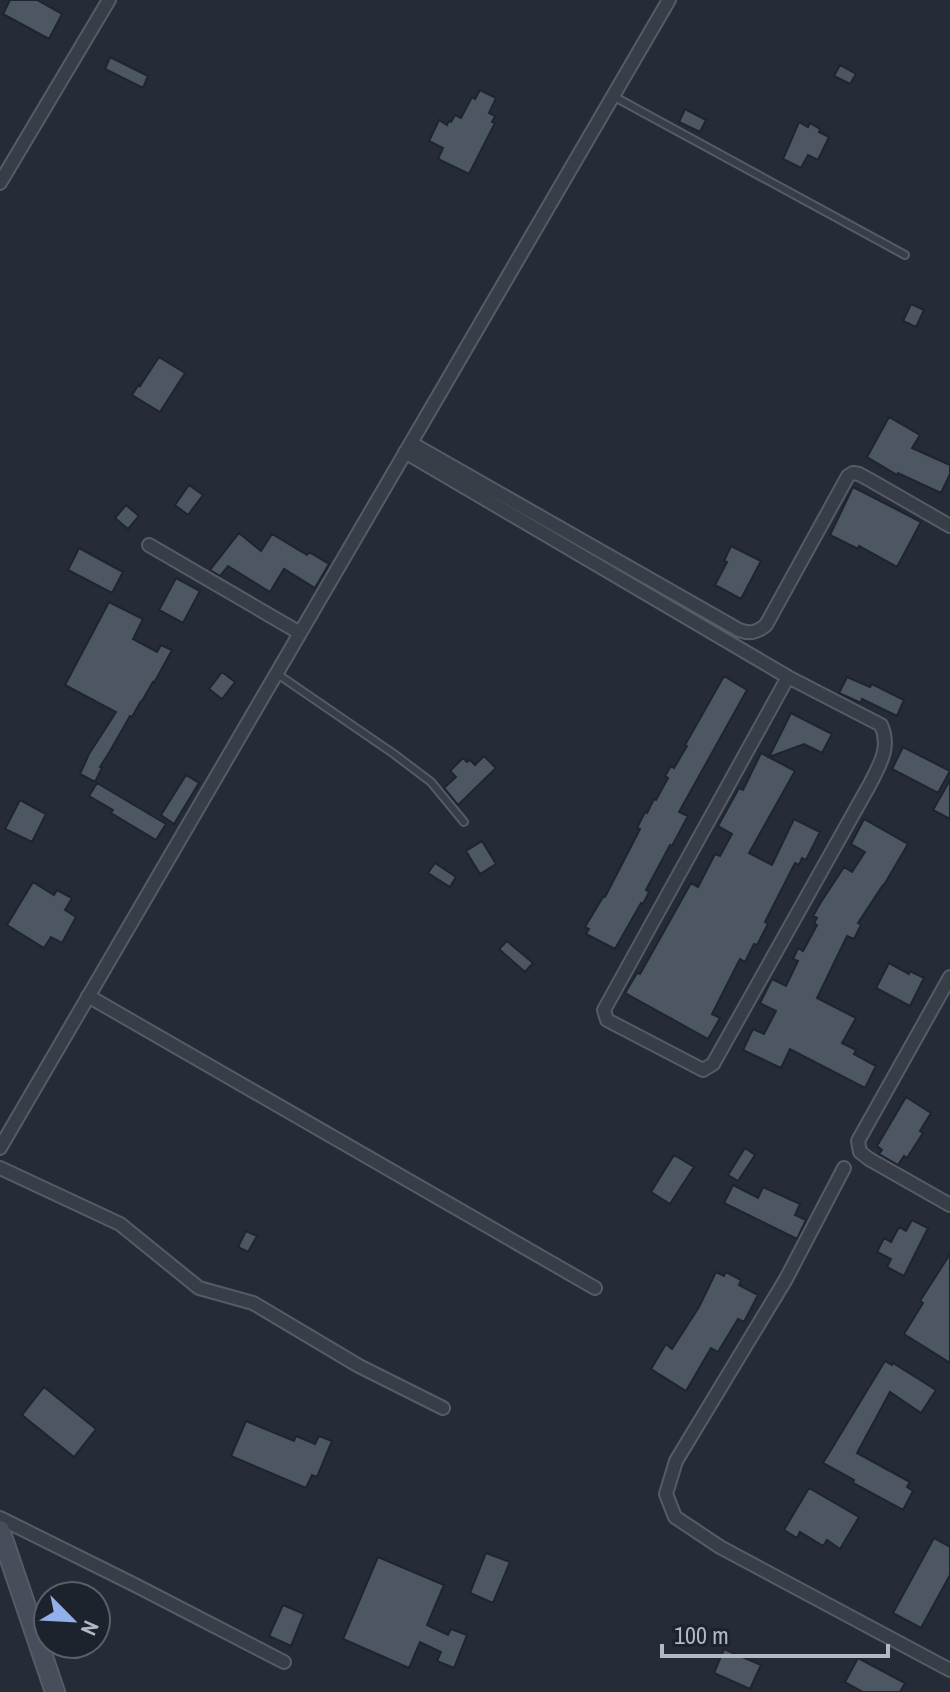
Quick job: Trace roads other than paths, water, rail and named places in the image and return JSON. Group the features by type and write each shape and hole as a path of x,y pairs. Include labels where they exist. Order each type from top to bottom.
{"street":[{"path":"0,183 109,0"},
{"path":"0,1148 669,0"},
{"path":"408,447 749,634 766,625 848,476 853,473 950,526"},
{"path":"408,447 788,677 881,725 886,743 884,757 713,1064 703,1070 607,1020 604,1010 788,677"},
{"path":"149,545 300,633"},
{"path":"950,977 858,1141 860,1152 869,1159 950,1205"},
{"path":"88,996 595,1288"},
{"path":"0,1168 120,1224 199,1288 253,1303 359,1366 443,1408"},
{"path":"844,1168 786,1279 676,1461 666,1494 675,1517 720,1547 950,1670"},
{"path":"0,1518 284,1662"},
{"path":"0,1530 55,1692"}],"lane":[{"path":"613,96 905,255"},
{"path":"276,673 431,782 464,822"}]}
